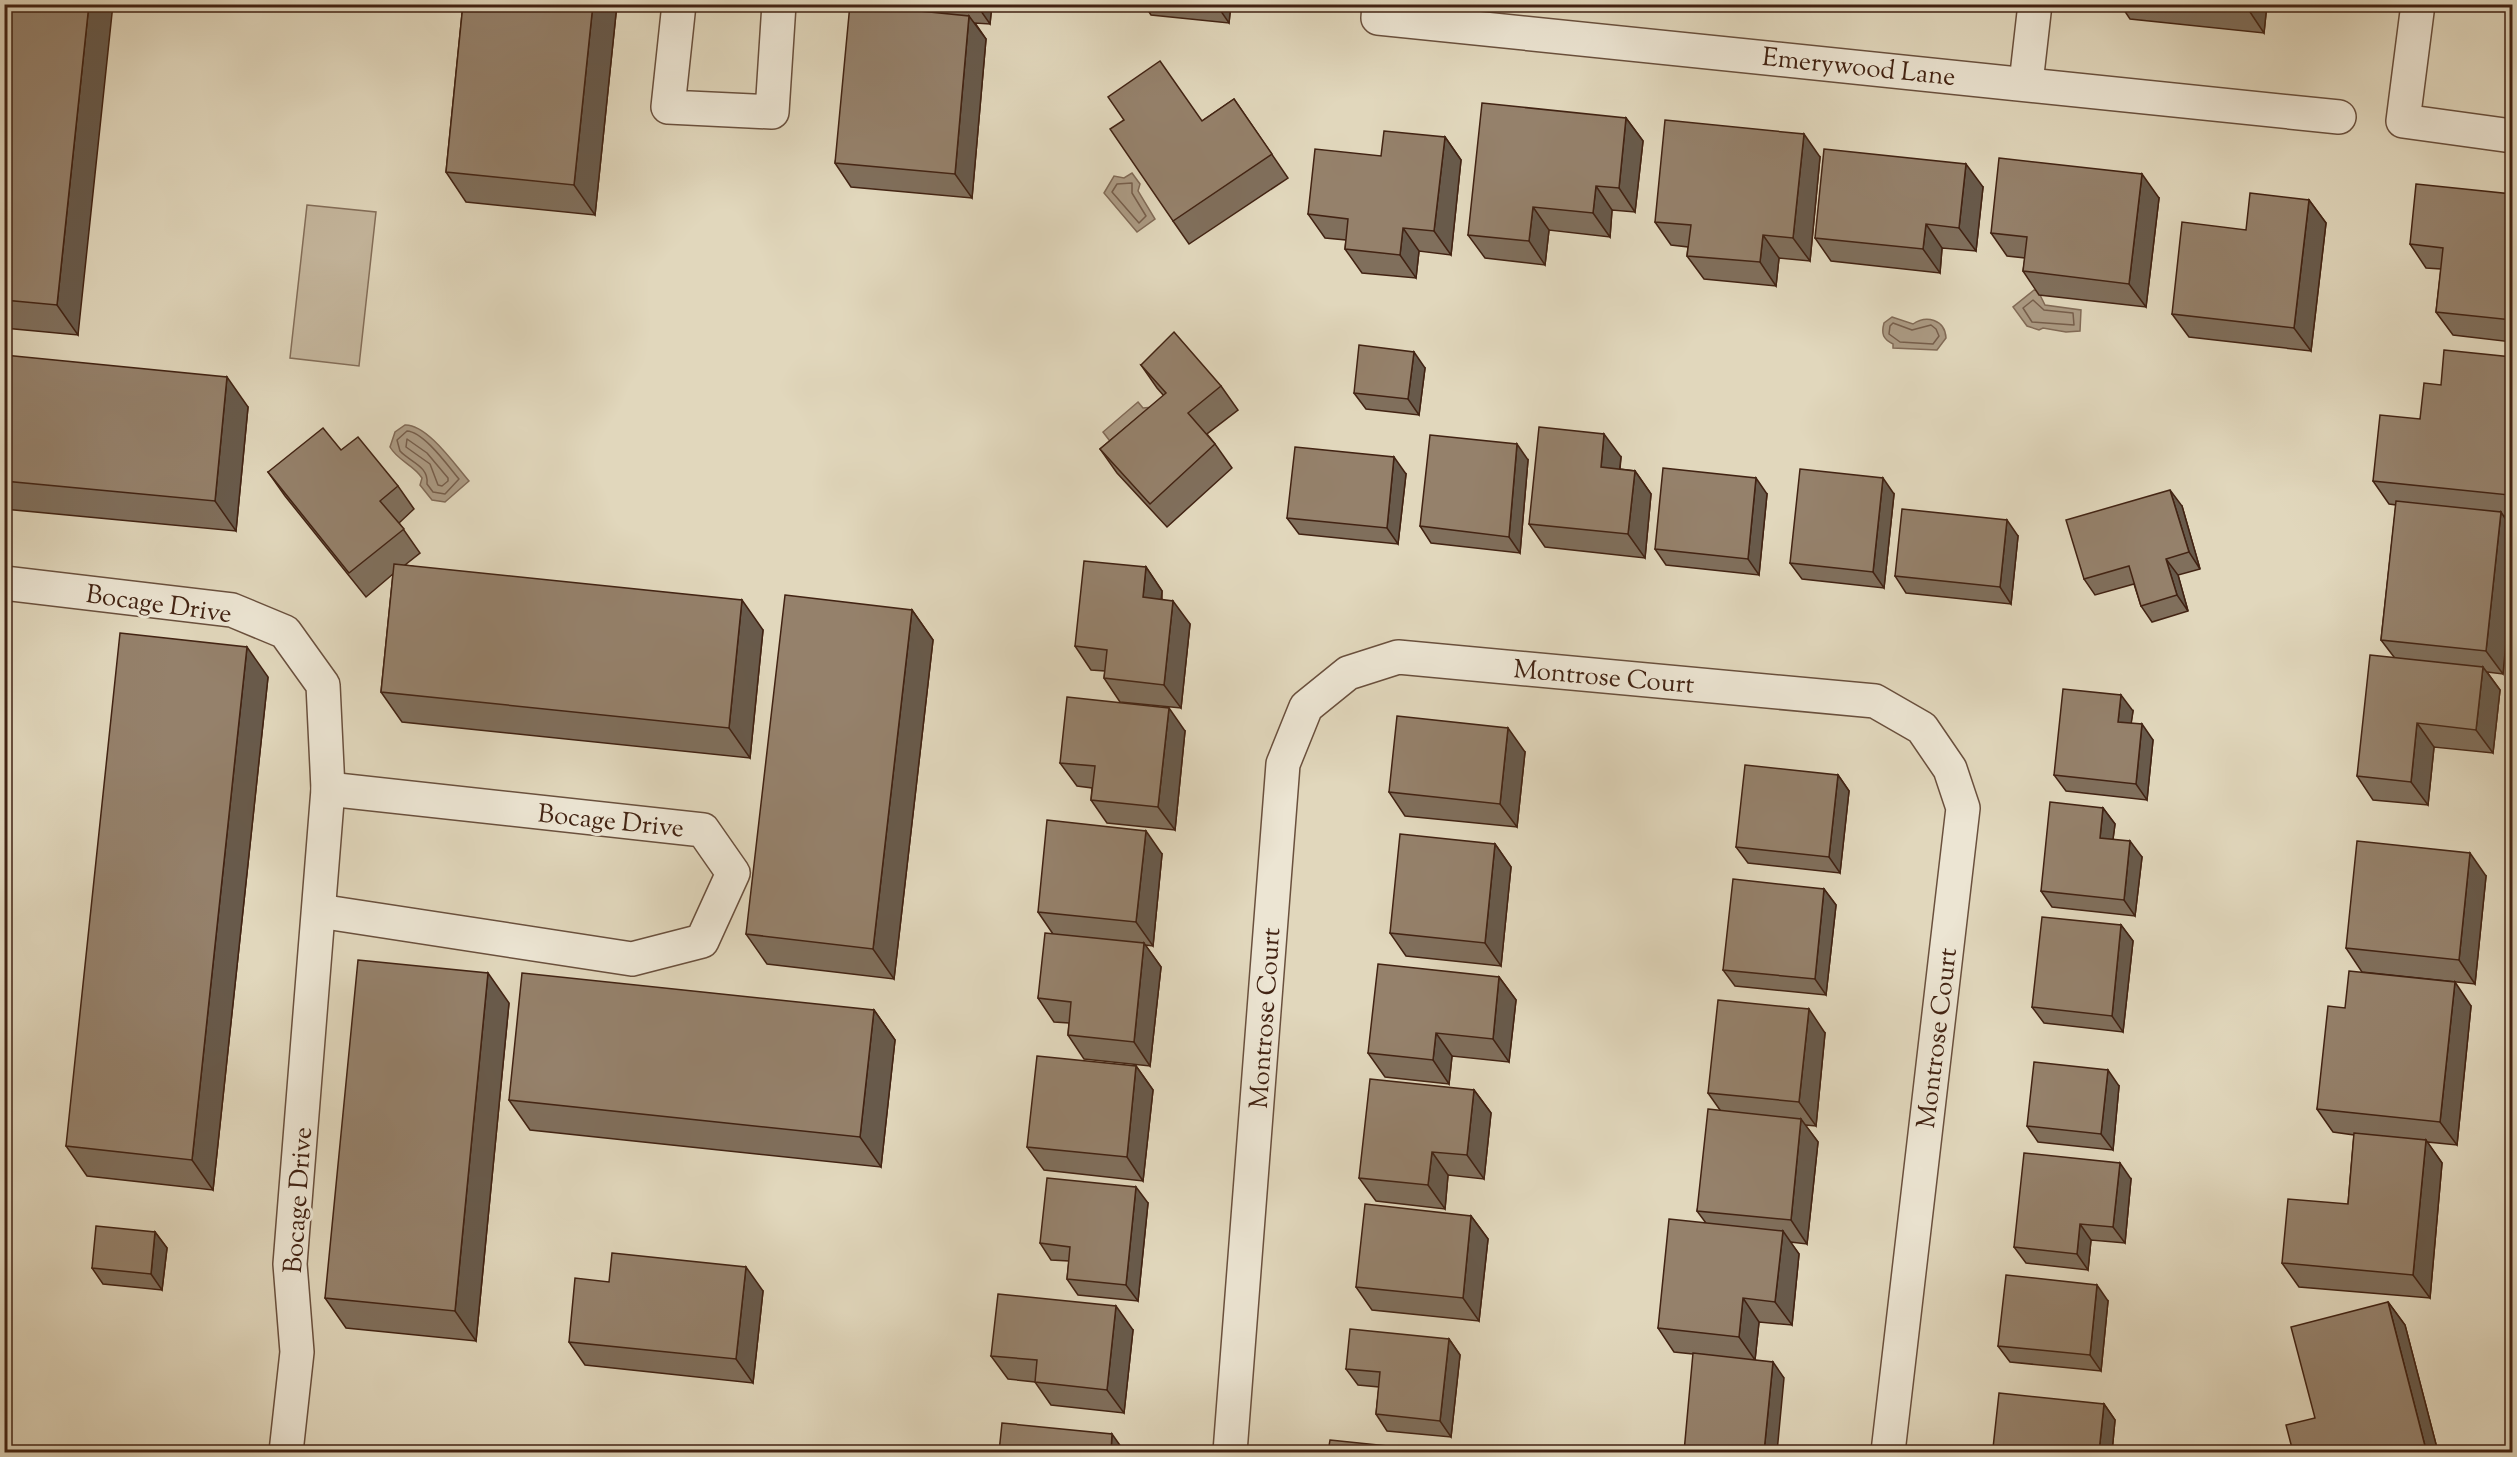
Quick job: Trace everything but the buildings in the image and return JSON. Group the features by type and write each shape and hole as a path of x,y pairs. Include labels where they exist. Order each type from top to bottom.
{"street":[{"path":"679,4 668,107 772,112 779,4"},
{"path":"2026,83 2035,4"},
{"path":"2418,4 2403,121 2512,136"},
{"name":"Emerywood Lane","path":"1379,11 2339,117"},
{"name":"Bocage Drive","path":"4,583 232,610 285,632 323,685 328,789 290,1264 297,1352 286,1452"},
{"name":"Montrose Court","path":"1230,1452 1283,764 1306,707 1348,673 1398,657 1875,701 1922,728 1950,769 1962,808 1888,1452"},
{"name":"Bocage Drive","path":"319,911 632,959 702,941 733,873 703,830 328,789"}],"shaded area":[{"path":"307,205 376,212 359,366 290,358"}],"water":[{"path":"1132,173 1140,184 1138,191 1155,219 1137,232 1104,193 1114,176 1124,178"},
{"path":"2034,290 2038,291 2045,305 2081,310 2080,331 2066,332 2043,328 2039,330 2027,326 2013,307"},
{"path":"1892,317 1913,324 1918,321 1934,320 1942,327 1946,338 1937,350 1893,348 1893,344 1885,338 1883,330 1884,323"},
{"path":"1138,402 1143,408 1155,407 1119,453 1103,432"},
{"path":"405,425 413,426 431,438 469,481 445,502 432,500 420,485 422,478 419,474 397,456 390,447 395,432"}]}
